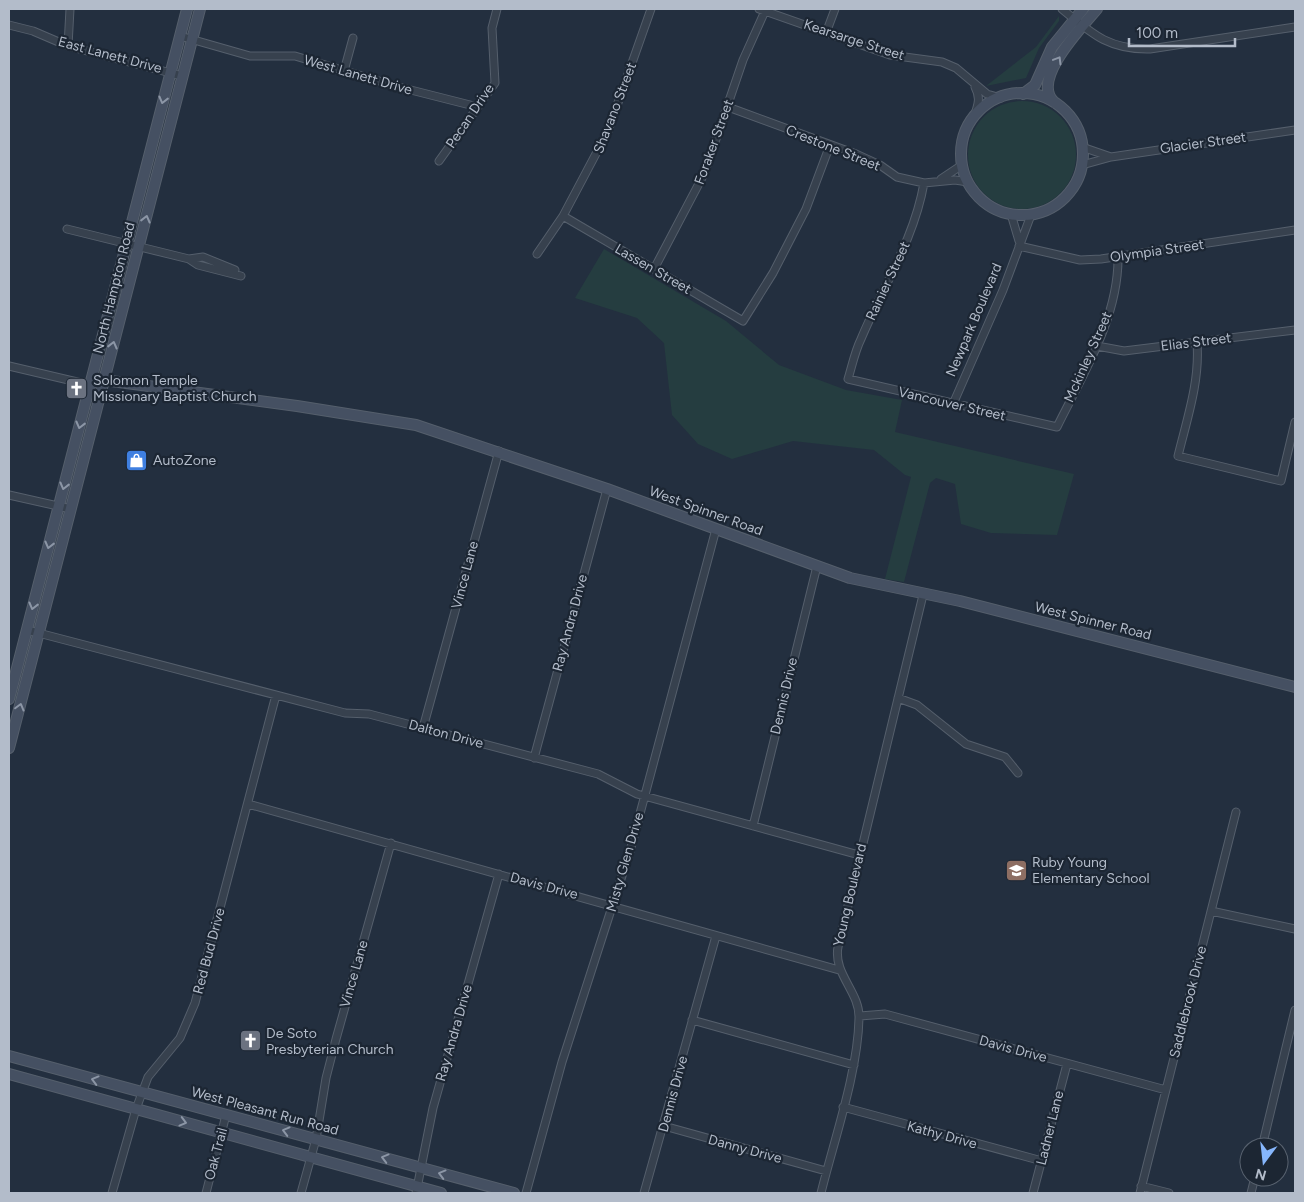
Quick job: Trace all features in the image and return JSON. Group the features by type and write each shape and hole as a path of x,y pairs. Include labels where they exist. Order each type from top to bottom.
{"main road":[{"name":"North Hampton Road","path":"9,699 187,9"},
{"name":"North Hampton Road","path":"9,748 199,9"},
{"path":"1054,103 1047,93 1048,80 1079,23 1083,9"},
{"path":"1023,94 1035,85 1052,47 1097,9"},
{"path":"1023,94 1034,95 1054,103 1063,110 1076,127 1082,147 1082,165 1078,179 1070,192 1059,203 1045,211 1031,215 1011,214 986,203 968,182 962,165 961,148 966,132 974,117 986,105 1001,98 1023,94"},
{"path":"121,266 133,268"},
{"name":"West Spinner Road","path":"104,380 305,407 416,425 499,451 607,489 850,578 922,595 960,601 1295,687"},
{"name":"West Pleasant Run Road","path":"9,1056 514,1193"},
{"path":"9,1074 311,1157 417,1190 441,1193"}],"street":[{"path":"68,46 70,9"},
{"name":"Pecan Drive","path":"439,161 495,83 492,28 497,9"},
{"name":"Shavano Street","path":"537,254 563,216 608,131 652,9"},
{"path":"826,33 835,9"},
{"path":"1062,9 1107,43 1133,49 1150,49 1295,27"},
{"name":"Kearsarge Street","path":"762,10 890,55 942,62 956,68 987,94 1001,98"},
{"name":"Foraker Street","path":"654,269 704,174 762,10"},
{"name":"East Lanett Drive","path":"9,25 33,31 68,46 171,71 182,76"},
{"name":"West Lanett Drive","path":"180,36 250,56 295,56 478,107"},
{"path":"344,71 353,38"},
{"path":"974,84 979,94 979,103 974,117"},
{"name":"Crestone Street","path":"728,107 880,165 897,176 924,183 938,181 968,182"},
{"name":"Glacier Street","path":"1082,165 1111,157 1295,130"},
{"name":"Lassen Street","path":"563,216 743,321 773,273 806,209 830,145"},
{"name":"Glacier Street","path":"1082,147 1111,157"},
{"name":"Crestone Street","path":"938,181 953,173 962,165"},
{"name":"Rainier Street","path":"848,379 860,340 896,267 916,218 924,183"},
{"path":"1011,214 1019,246"},
{"name":"Newpark Boulevard","path":"953,404 1003,290 1031,215"},
{"path":"67,229 189,259 203,257 241,274"},
{"name":"Olympia Street","path":"1019,246 1080,260 1295,230"},
{"name":"Mckinley Street","path":"1057,427 1097,346 1118,280 1118,256"},
{"name":"Elias Street","path":"1097,346 1124,351 1295,330"},
{"path":"1197,343 1199,363 1196,382 1178,456 1281,481 1295,422"},
{"path":"9,366 90,385 104,380"},
{"name":"Vancouver Street","path":"848,379 1057,427"},
{"name":"Vince Lane","path":"423,728 499,451"},
{"name":"Ray Andra Drive","path":"534,758 607,489"},
{"path":"9,495 71,510"},
{"name":"Misty Glen Drive","path":"526,1193 562,1062 613,906 716,529"},
{"name":"Dennis Drive","path":"752,826 817,566"},
{"name":"Young Boulevard","path":"821,1193 854,1065 860,1016 854,998 839,970 836,956 922,595"},
{"name":"Dalton Drive","path":"27,630 345,713 368,714 598,774 619,787 644,796 859,855"},
{"name":"Red Bud Drive","path":"112,1193 136,1109 148,1077 180,1038 194,1003 276,695"},
{"path":"898,698 917,705 966,744 1005,757 1018,773"},
{"name":"Davis Drive","path":"248,804 839,970"},
{"name":"Saddlebrook Drive","path":"1140,1190 1236,812"},
{"name":"Vince Lane","path":"301,1193 316,1139 326,1078 391,843"},
{"name":"Ray Andra Drive","path":"417,1190 433,1108 499,874"},
{"path":"1211,911 1295,929"},
{"name":"Dennis Drive","path":"644,1193 716,936"},
{"path":"1264,1137 1295,1010"},
{"name":"Davis Drive","path":"860,1016 885,1014 1166,1090"},
{"path":"692,1020 854,1065"},
{"name":"Ladner Lane","path":"1033,1193 1067,1064"},
{"name":"Kathy Drive","path":"843,1107 1042,1161"},
{"name":"Oak Trail","path":"206,1193 226,1115"},
{"name":"Danny Drive","path":"664,1126 826,1171"},
{"path":"1140,1190 1169,1193"}],"green space":[{"path":"1059,16 1059,21 1039,48 1026,78 986,86 1036,47"},
{"path":"1022,101 1043,105 1060,117 1072,134 1076,155 1072,176 1060,193 1043,205 1022,209 1001,205 984,193 972,176 968,155 972,134 984,117 1001,105"},
{"path":"604,249 726,321 779,365 846,390 902,400 895,432 1074,474 1057,535 991,533 961,524 955,484 936,478 930,483 904,582 885,579 911,477 905,475 874,450 793,441 732,459 698,444 672,415 664,343 637,318 575,298"}],"place":[{"name":"Solomon Temple Missionary Baptist Church","path":"77,388"},
{"name":"AutoZone","path":"137,460"},
{"name":"Ruby Young Elementary School","path":"1016,870"},
{"name":"De Soto Presbyterian Church","path":"250,1041"}]}
